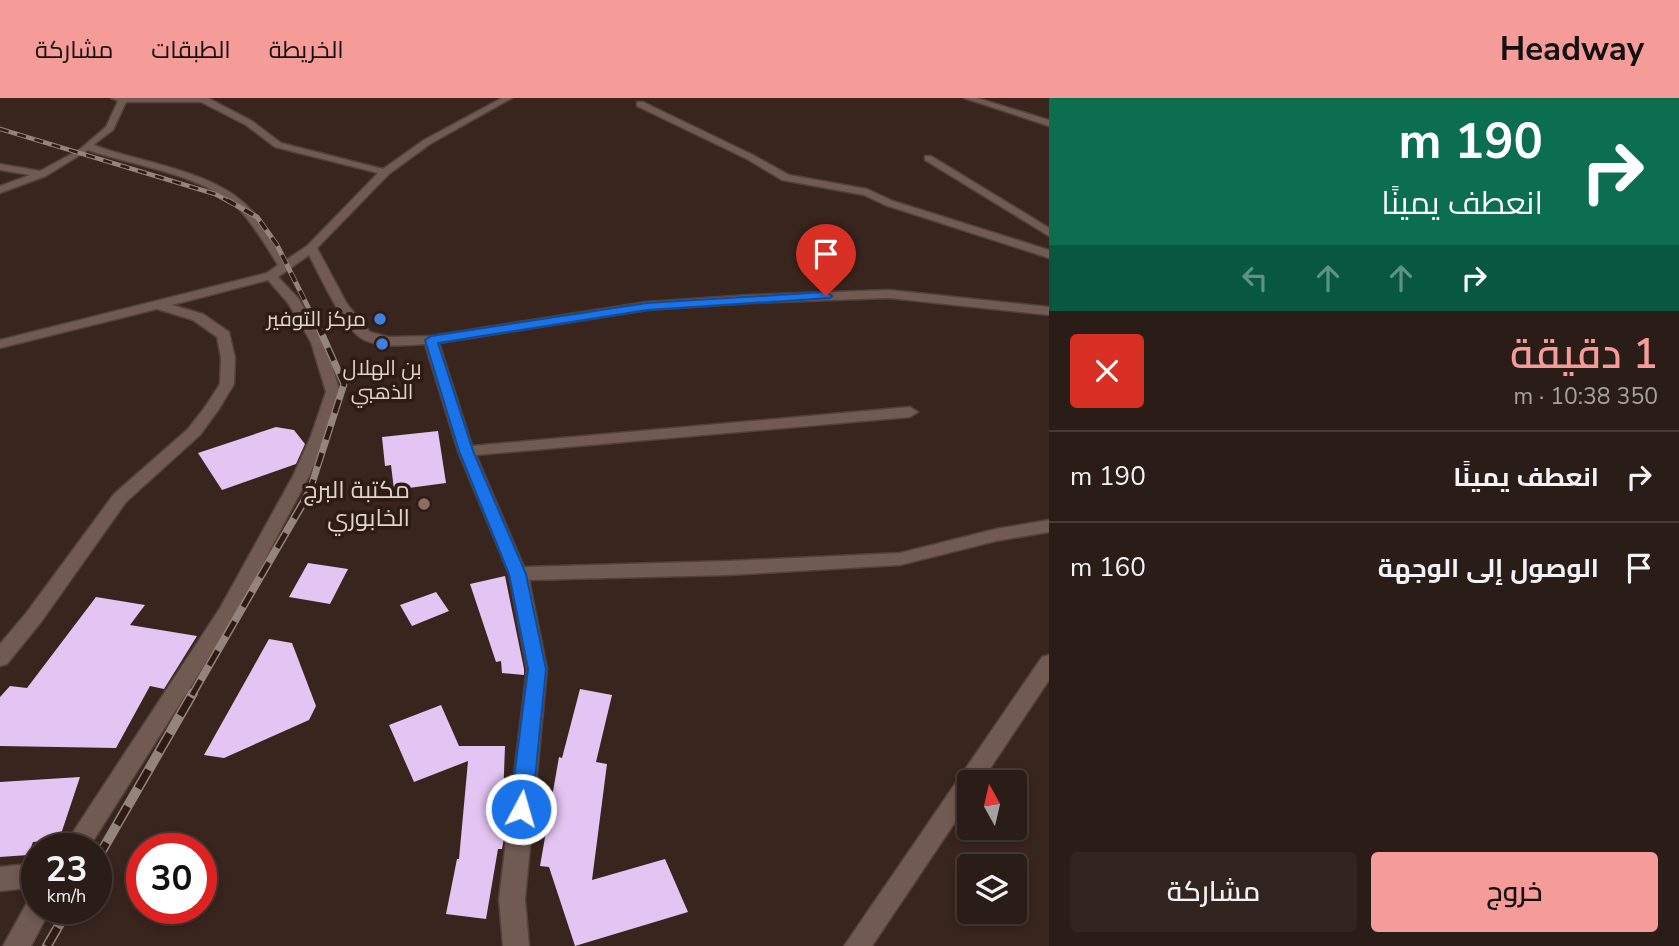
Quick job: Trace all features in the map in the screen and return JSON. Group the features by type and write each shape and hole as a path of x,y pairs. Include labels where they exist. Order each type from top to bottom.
{"street":[{"path":"0,345 278,272 312,248 385,172 427,142 508,98"},
{"path":"968,98 1049,123"},
{"path":"0,190 74,159 110,128 119,99 204,99 249,123 278,145 385,172"},
{"path":"640,104 750,157 786,178 867,192 889,203 1049,254"},
{"path":"84,833 227,613 319,436 332,392 318,342 278,272 267,240 234,200 201,183 86,146"},
{"path":"928,158 1049,233"},
{"path":"0,167 42,174"},
{"path":"312,248 341,306 365,335 389,341 431,340 647,306 750,299 876,294 1049,311"},
{"path":"0,657 34,617 120,498 194,432 227,384 228,358 224,335 198,317 155,304"},
{"path":"431,340 466,451 518,574 537,669 512,899 516,946"},
{"path":"466,451 910,412"},
{"path":"518,574 729,568 900,559 996,535 1049,526"},
{"path":"857,946 1049,663"},
{"path":"0,879 21,877"},
{"path":"16,946 29,924"}],"building":[{"path":"276,427 294,430 305,444 296,464 222,490 198,453"},
{"path":"438,431 446,483 394,490 391,465 385,466 382,437"},
{"path":"308,563 348,569 330,604 289,597"},
{"path":"505,576 524,675 502,673 501,661 496,662 470,584"},
{"path":"436,592 449,611 412,626 400,605"},
{"path":"96,597 145,605 130,625 197,636 164,689 150,686 116,748 0,746 0,697 10,686 27,688"},
{"path":"269,639 292,643 316,706 309,720 224,758 204,755"},
{"path":"580,689 612,695 596,762 607,764 592,880 665,859 688,912 575,946 549,867 540,866 559,757 562,758"},
{"path":"441,705 459,746 505,746 503,800 507,800 504,838 502,849 498,849 486,919 446,914 459,859 468,761 414,782 389,725"},
{"path":"80,777 61,833 21,833 21,856 0,857 0,782"}],"railway":[{"path":"0,129 215,194 230,202"},
{"path":"227,200 257,217 277,245 320,331"},
{"path":"309,492 344,384 320,330"},
{"path":"192,695 309,492"},
{"path":"112,833 193,693"},
{"path":"47,946 60,924"}],"place":[{"name":"مركز التوفير","path":"380,319"},
{"name":"بن الهلال الذهبي","path":"382,344"},
{"name":"مكتبة البرج الخابوري","path":"424,504"}],"route":[{"path":"521,809 537,669 518,574 466,451 431,340 647,306 826,296"}]}
